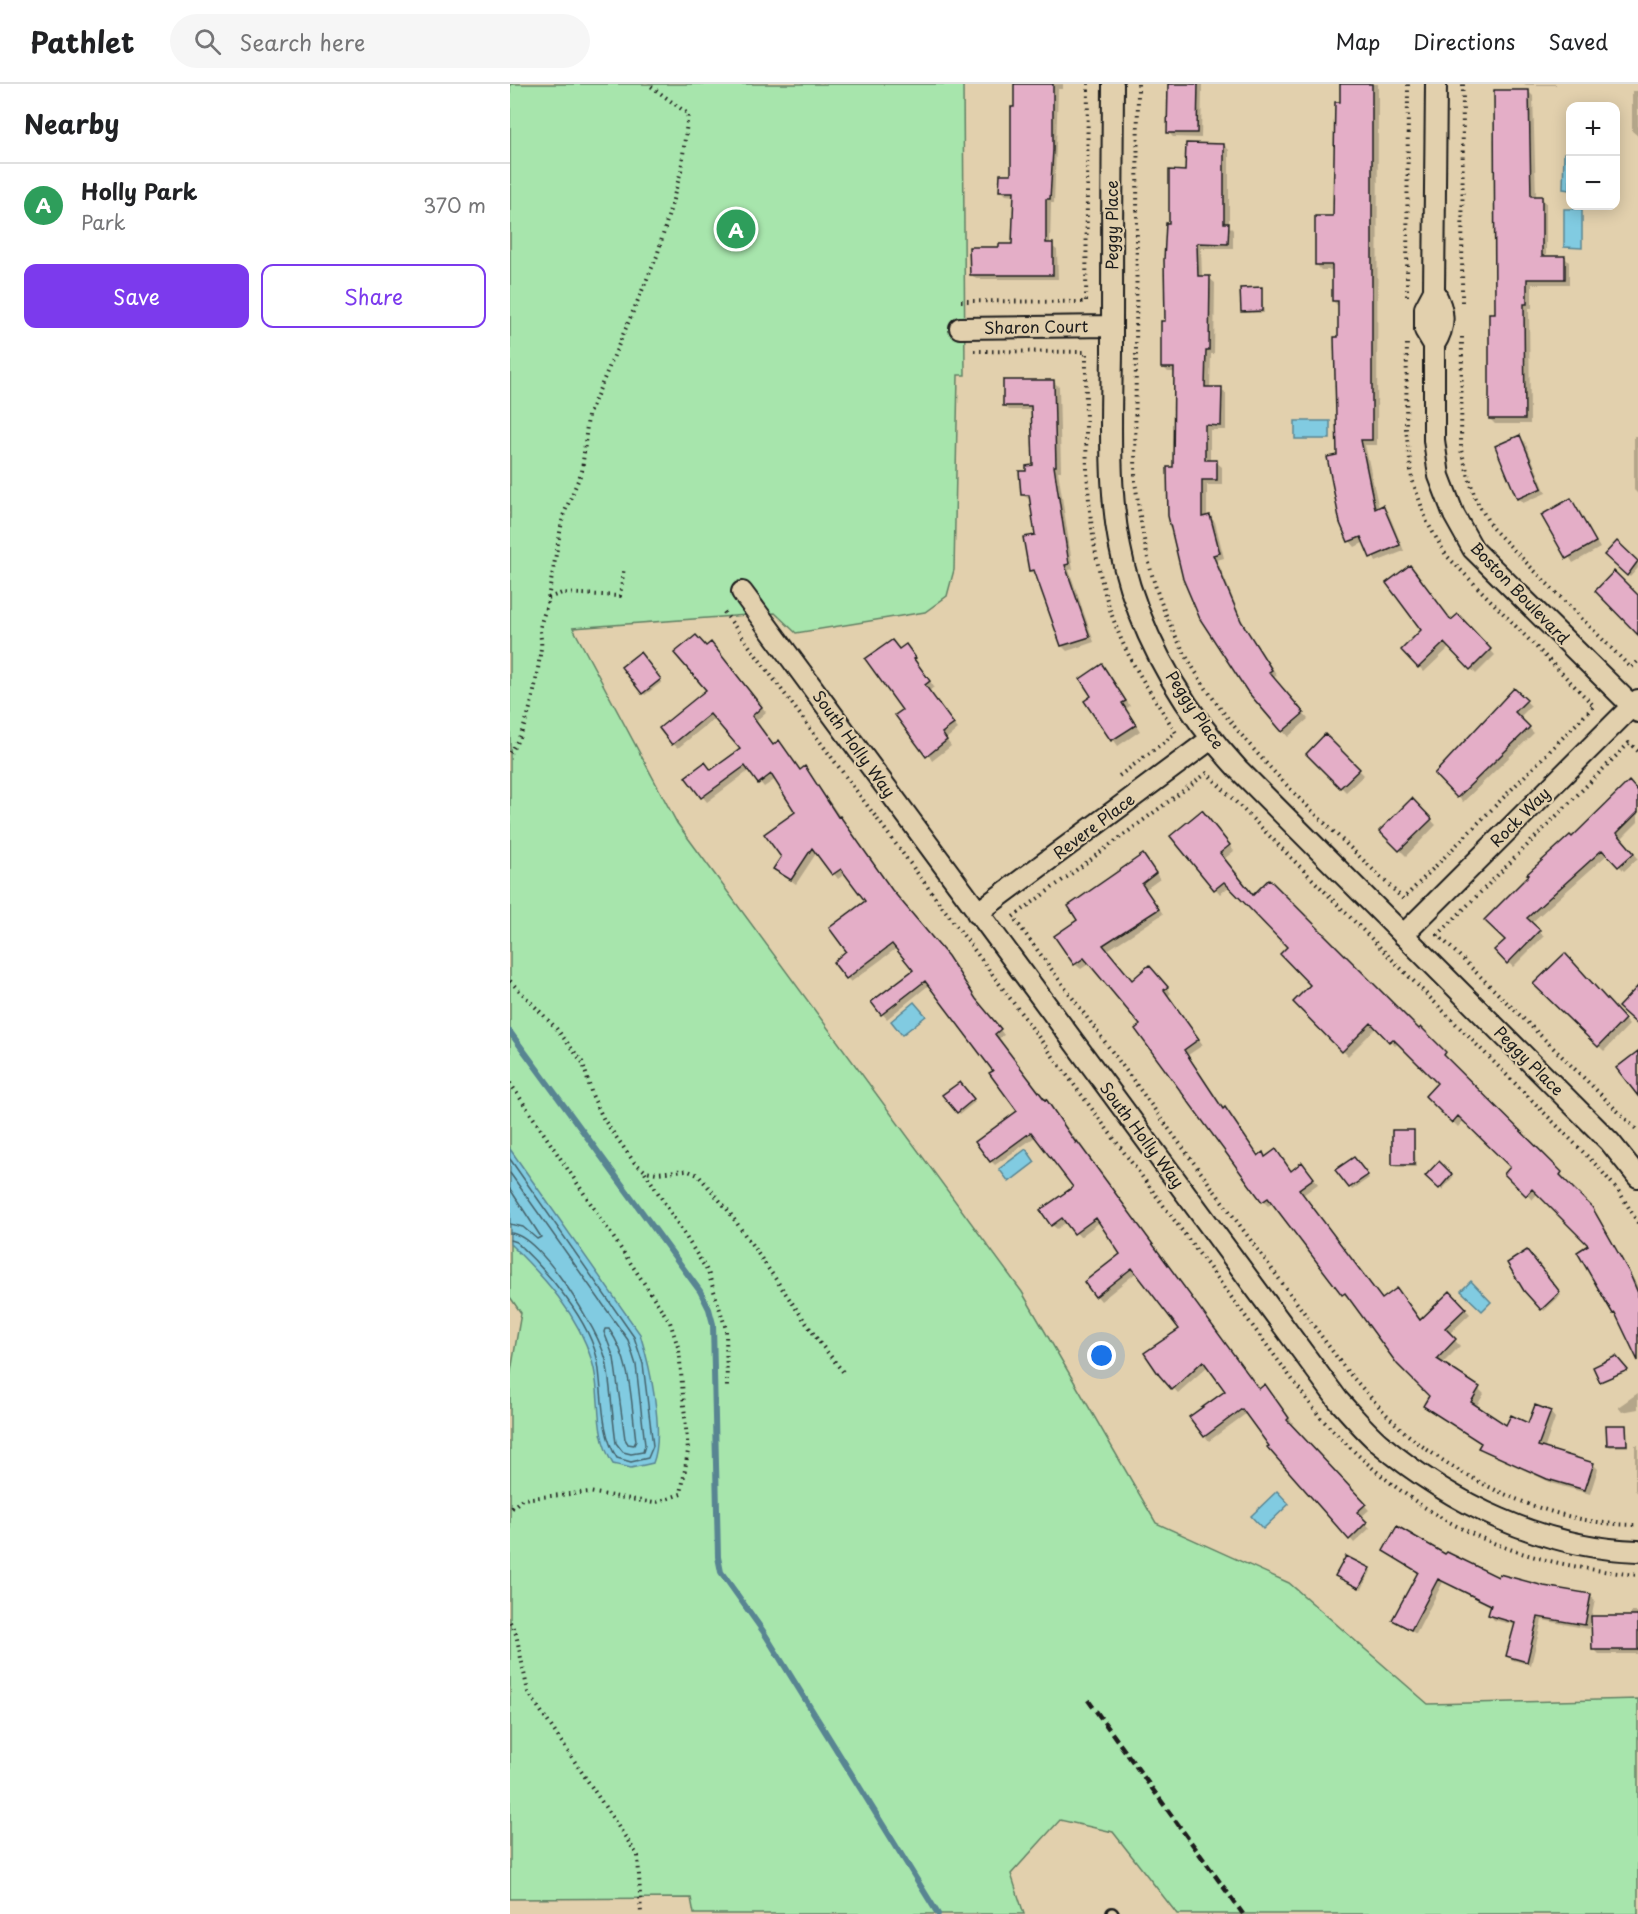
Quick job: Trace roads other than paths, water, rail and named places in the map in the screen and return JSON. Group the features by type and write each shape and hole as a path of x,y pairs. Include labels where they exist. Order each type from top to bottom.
{"street":[{"name":"Peggy Place","path":"1113,84 1111,463 1118,529 1130,586 1156,652 1211,739 1635,1167"},
{"name":"Boston Boulevard","path":"1436,84 1434,291 1442,306 1443,331 1434,345 1434,440 1439,476 1454,515 1473,549 1636,706"},
{"name":"Sharon Court","path":"960,328 1112,326"},
{"name":"South Holly Way","path":"742,592 1338,1400 1378,1442 1438,1488 1508,1524 1572,1541 1638,1551"},
{"name":"Rock Way","path":"1403,935 1636,706"},
{"name":"Revere Place","path":"977,913 1211,739"}],"water":[{"path":"1564,153 1566,153 1566,189 1563,189"},
{"path":"1564,209 1582,210 1582,248 1564,247"},
{"path":"1295,421 1330,421 1330,439 1295,439"},
{"path":"914,1002 926,1016 902,1035 891,1021"},
{"path":"510,1149 640,1334 652,1381 657,1417 656,1450 653,1463 631,1468 613,1464 602,1439 595,1374 586,1344 558,1297 510,1244"},
{"path":"1026,1149 1035,1162 1009,1182 999,1169"},
{"path":"1471,1281 1491,1302 1482,1311 1461,1291"},
{"path":"1277,1491 1289,1504 1263,1529 1251,1516"}],"waterway":[{"path":"510,1032 700,1291 709,1309 713,1324 718,1557 721,1572 763,1631 938,1914"}],"railway":[{"path":"1088,1700 1243,1914"}],"place":[{"name":"Holly Park","path":"736,229"}]}
